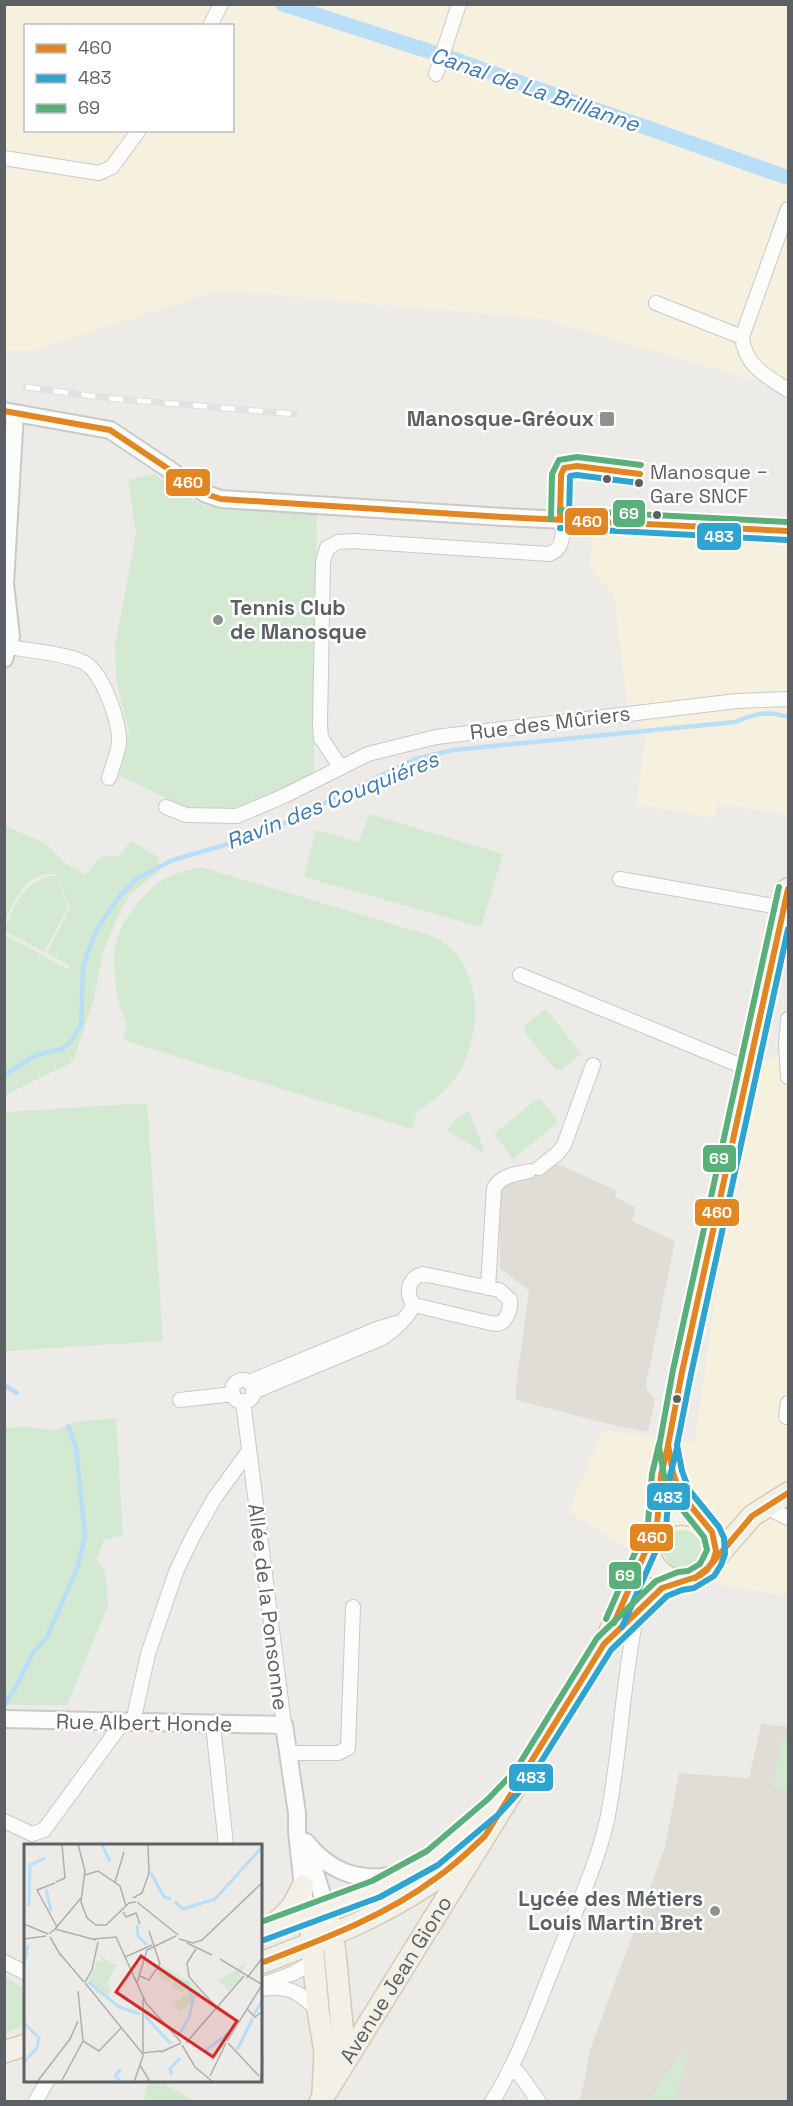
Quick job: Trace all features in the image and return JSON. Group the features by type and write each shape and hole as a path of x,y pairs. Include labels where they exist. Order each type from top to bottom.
{"main road":[{"path":"657,1525 661,1474 676,1399 787,898"},
{"path":"668,1445 675,1481 698,1516 712,1532 716,1551 713,1561"},
{"path":"759,1512 721,1523 682,1514 664,1519 652,1532 649,1547 650,1558 662,1574 680,1581 699,1576 759,1512 789,1493"},
{"name":"Avenue Jean Giono","path":"339,2058 485,1836 604,1644 649,1547"},
{"name":"Avenue Jean Giono","path":"604,1644 662,1588 680,1581"},
{"path":"262,1962 345,1914 399,1890 425,1874 467,1838 522,1776"},
{"path":"320,1930 376,1888 418,1868 494,1806"},
{"path":"266,1930 320,1930 377,1915 427,1886 467,1855 485,1836"},
{"path":"266,1930 292,1907 303,1886"},
{"path":"320,1930 318,2010 339,2058"},
{"path":"320,1930 343,2036 339,2058 321,2099"},
{"path":"4,2052 24,2046"}],"street":[{"path":"211,24 221,4"},
{"path":"440,62 459,4"},
{"path":"4,158 99,173 107,171 115,164 138,132"},
{"path":"789,209 742,337 750,363 766,377 789,390"},
{"path":"656,303 742,337"},
{"path":"109,778 119,741 113,712 100,679 85,663 38,651 8,647 5,591 10,412 110,430 206,494 221,499 789,531"},
{"path":"341,768 321,738 320,725 323,562 327,549 338,542 353,541 549,554 558,549 562,542 564,519"},
{"name":"Rue des Mûriers","path":"166,807 186,815 237,816 376,751 436,737 726,703 789,699"},
{"path":"620,879 787,898"},
{"path":"520,975 748,1069"},
{"path":"789,1019 786,1045 789,1077"},
{"path":"489,1288 494,1188 500,1180 534,1169 558,1153 564,1145 593,1065"},
{"path":"180,1400 244,1392 382,1338 411,1312 414,1305 408,1292 411,1281 419,1275 489,1288 504,1293 510,1300 506,1319 498,1324 414,1305"},
{"name":"Allée de la Ponsonne","path":"244,1392 248,1452 297,1813 303,1886 320,1930"},
{"path":"786,1417 789,1403"},
{"path":"4,1821 32,1834 44,1830 128,1722 176,1572 214,1498 248,1452"},
{"path":"759,1512 789,1518"},
{"path":"288,1753 333,1754 343,1752 348,1748 353,1607"},
{"path":"492,2102 512,2067 580,1900 604,1833 614,1781 637,1610"},
{"name":"Rue Albert Honde","path":"10,1719 284,1725"},
{"path":"213,1725 226,1844"},
{"name":"Allée de la Ponsonne","path":"297,1813 306,1842 320,1930"},
{"path":"306,1842 322,1860 351,1875 384,1877 418,1868"},
{"path":"262,1987 294,1973 320,1930"},
{"path":"4,1962 24,1972"},
{"path":"262,1987 290,1989 298,1992 318,2010"},
{"path":"512,2067 539,2102"},
{"path":"35,2102 47,2082"}],"shaded area":[{"path":"5,5 788,5 788,390 543,319 219,290 34,351 5,351"},
{"path":"592,533 788,540 788,814 717,804 715,818 636,804 646,737 627,704 614,595 590,568"},
{"path":"788,1050 788,1596 726,1586 655,1567 568,1511 603,1430 694,1443 749,1069"},
{"path":"547,1161 617,1191 615,1197 635,1207 632,1221 675,1241 646,1384 648,1392 655,1400 648,1432 516,1400 529,1291 500,1268 499,1178 510,1170"},
{"name":"Lycée des Métiers Louis Martin Bret","path":"761,1724 788,1727 788,2101 580,2102 591,2047 665,1847 679,1773 749,1778"}],"green space":[{"name":"Tennis Club de Manosque","path":"154,474 202,505 317,514 314,776 242,810 184,807 119,776 129,731 116,680 115,646 136,533 128,480"},
{"path":"369,814 503,854 481,927 304,877 316,830 359,842"},
{"path":"5,826 45,843 65,863 86,875 100,857 119,856 131,841 158,857 160,870 129,895 116,921 102,955 94,999 73,1062 5,1095 5,935 68,969 70,966 47,953 70,908 56,874 46,874 30,881 23,888 5,921"},
{"path":"201,867 429,935 442,941 457,956 472,986 475,1022 472,1039 467,1056 456,1077 441,1094 417,1111 412,1129 123,1040 127,1023 117,995 114,960 116,944 123,925 135,906 157,884 172,875"},
{"path":"50,876 56,876 68,908 44,952 5,931 5,928 26,889"},
{"path":"545,1009 581,1054 562,1070 555,1069 525,1033 524,1026"},
{"path":"540,1099 557,1119 556,1124 513,1159 494,1134 535,1100"},
{"path":"147,1103 163,1341 5,1351 5,1112"},
{"path":"469,1111 484,1150 481,1152 447,1130 456,1119"},
{"path":"116,1418 123,1535 104,1540 96,1559 105,1570 108,1606 67,1705 5,1705 5,1428 28,1427 56,1430 73,1422"},
{"path":"682,1530 695,1536 701,1549 695,1562 682,1568 669,1562 663,1549 669,1536"},
{"path":"783,1738 788,1739 788,1791 773,1787"},
{"path":"5,1977 24,1988 24,2026 5,2033"},
{"path":"680,2054 687,2055 686,2061 674,2101 650,2101"},
{"path":"150,2082 162,2082 193,2101 143,2101 147,2094 144,2091"}],"waterway":[{"name":"Canal de La Brillanne","path":"283,4 459,61 786,177"},
{"name":"Ravin des Couquiéres","path":"4,1075 36,1055 62,1049 71,1042 81,1025 83,969 97,929 119,897 136,879 173,860 259,835 415,759 453,750 735,722 761,714 788,717"},
{"name":"Ravin des Couquiéres","path":"4,1385 17,1393"},
{"name":"Ravin des Couquiéres","path":"4,1705 16,1687 32,1654 47,1637 77,1569 85,1536 76,1447 68,1426"}],"railway":[{"path":"26,387 107,398 294,414"}],"transit line":[{"name":"460","path":"4,411 110,430 206,494 221,499 503,517 788,531"},
{"name":"69","path":"551,519 552,474 559,460 577,457 641,465"},
{"name":"460","path":"560,519 561,475 564,468 577,466 640,474"},
{"name":"483","path":"569,519 570,476 639,483"},
{"name":"69","path":"560,510 788,522"},
{"name":"483","path":"560,528 788,540"},
{"name":"69","path":"262,1922 372,1881 427,1851 488,1799 515,1771 597,1638 656,1581 678,1572 688,1571 700,1564 707,1550 704,1537 673,1498 664,1475 659,1447 673,1370 779,887"},
{"name":"460","path":"262,1963 374,1916 416,1892 461,1858 485,1836 604,1644 662,1588 699,1576 713,1561 716,1551 712,1532 681,1494 673,1473 668,1445 788,889"},
{"name":"483","path":"264,1940 380,1897 438,1865 500,1813 529,1781 611,1650 667,1596 694,1588 714,1576 721,1565 725,1554 724,1538 719,1527 689,1490 682,1471 677,1445 788,929"},
{"name":"69","path":"606,1619 648,1523 652,1474 659,1444"},
{"name":"460","path":"614,1623 657,1525 661,1475 668,1446"},
{"name":"483","path":"622,1627 666,1528 670,1476 677,1448"},
{"name":"460","path":"695,1578 708,1568 752,1516 788,1493"}],"place":[{"name":"Manosque-Gréoux","path":"607,419"},
{"name":"Manosque − Gare SNCF","path":"639,483"},
{"name":"Tennis Club de Manosque","path":"218,620"},
{"name":"Lycée des Métiers Louis Martin Bret","path":"715,1911"}]}
